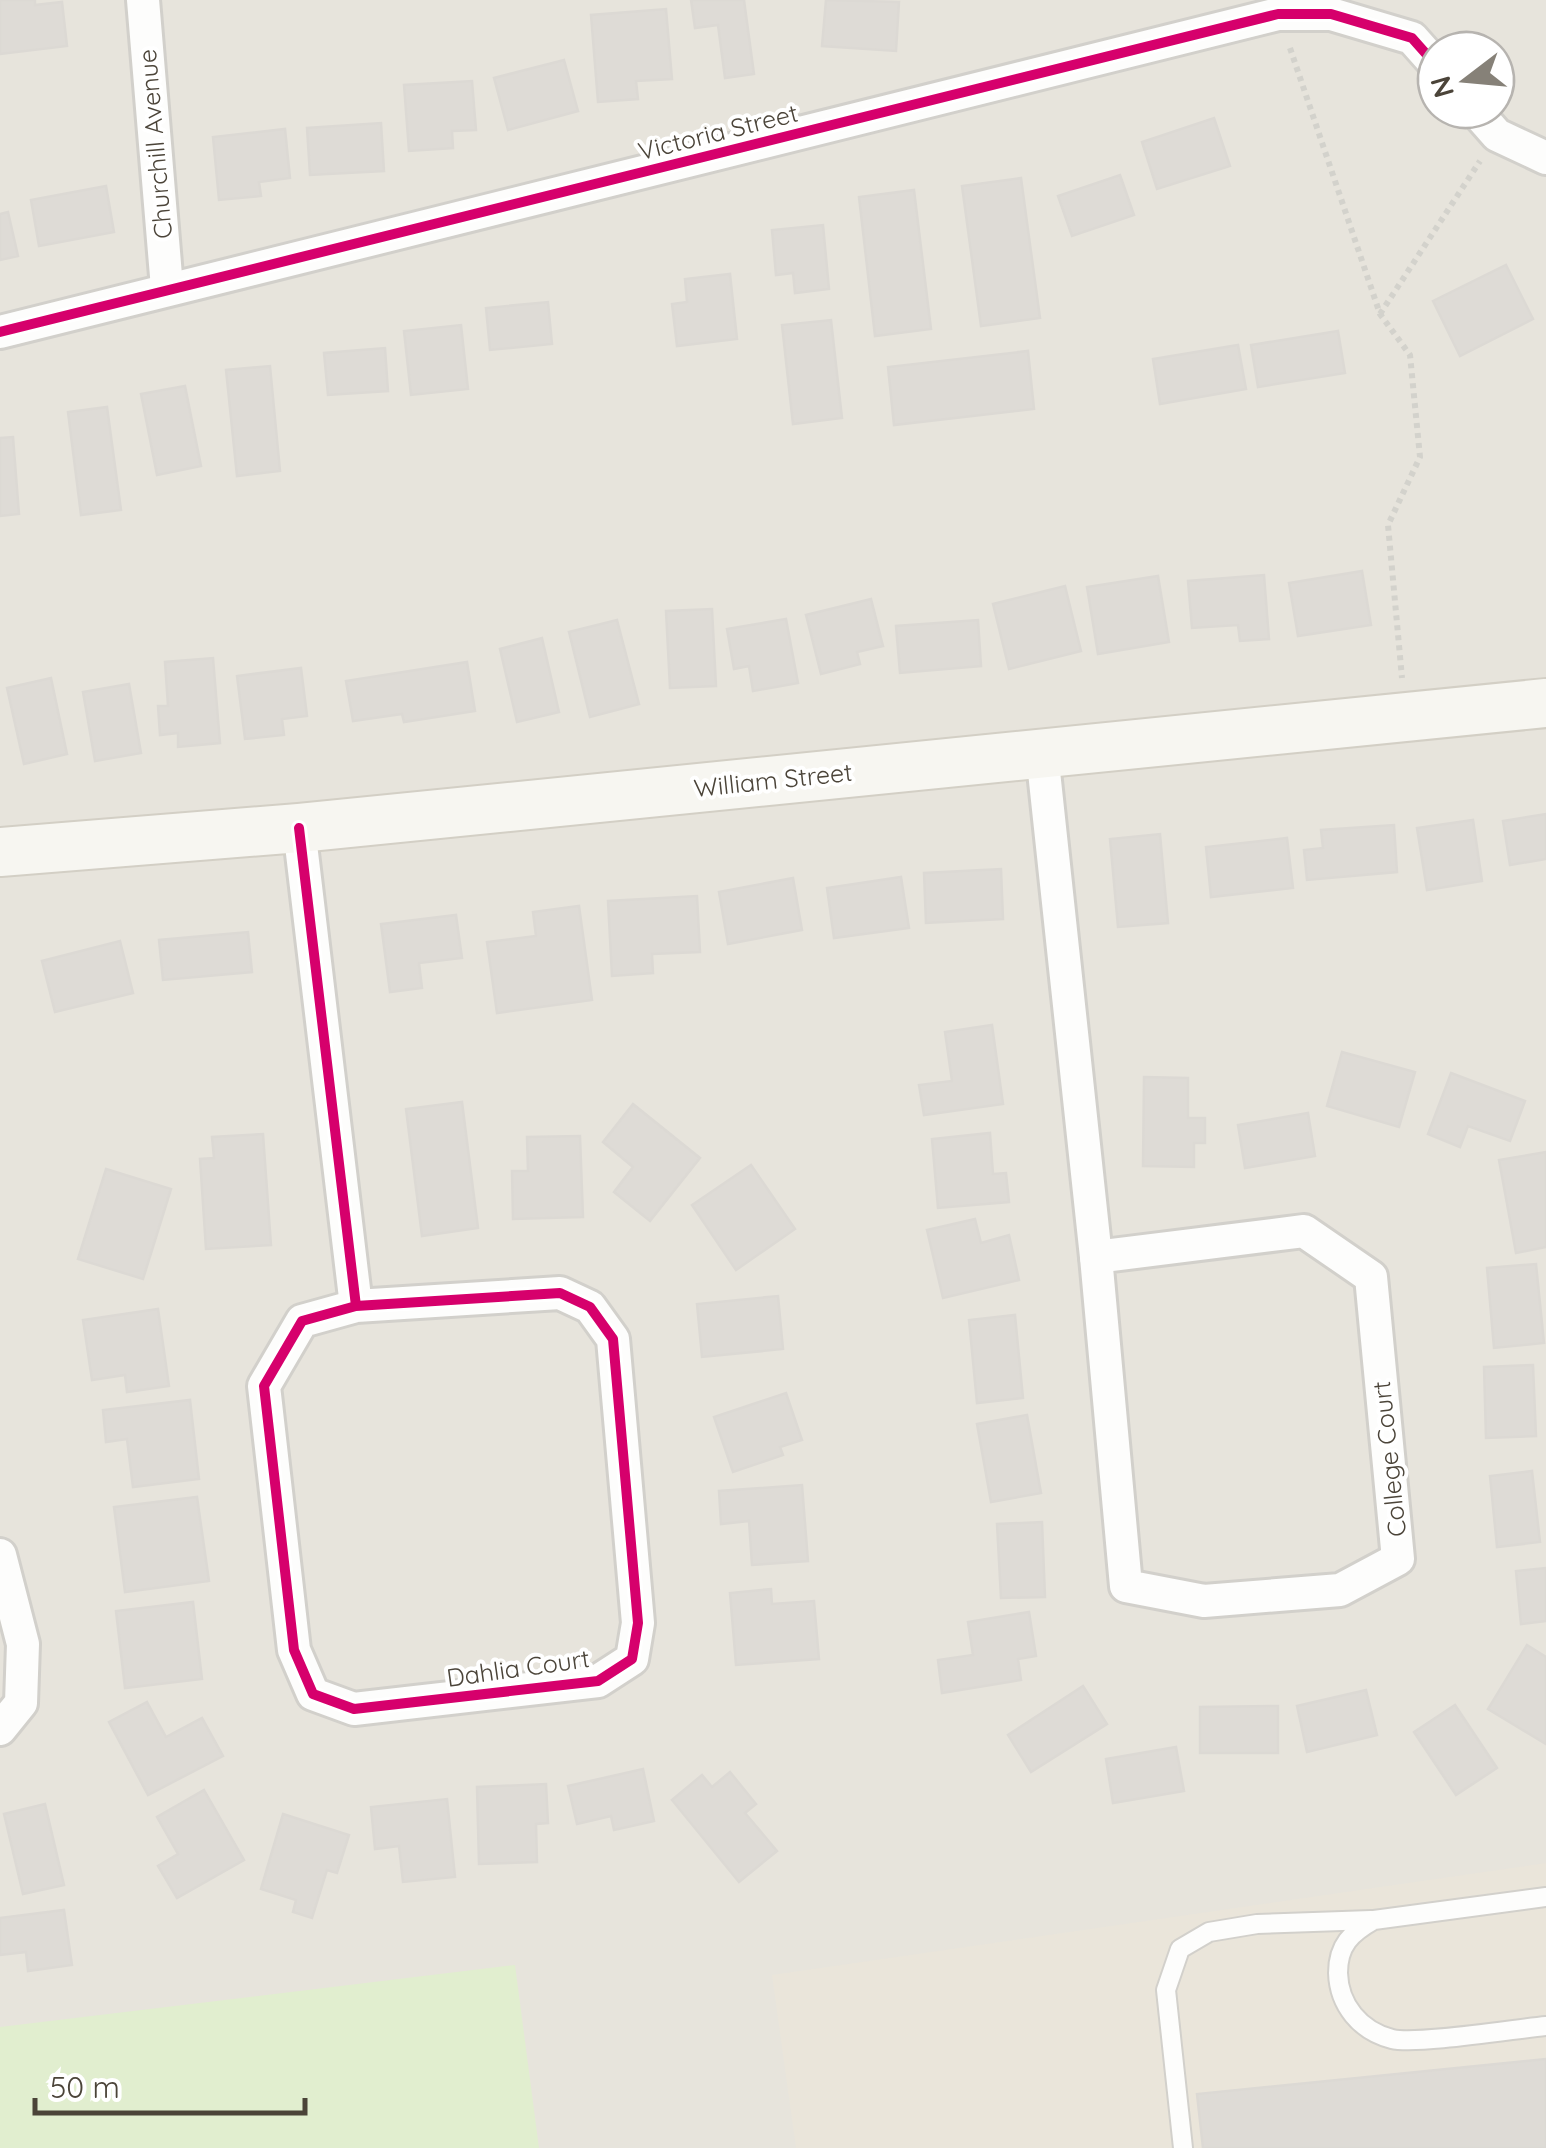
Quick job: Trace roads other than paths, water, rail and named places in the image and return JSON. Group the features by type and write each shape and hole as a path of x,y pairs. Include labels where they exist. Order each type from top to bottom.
{"main road":[{"name":"William Street","path":"0,852 299,828 1546,703"}],"street":[{"name":"Churchill Avenue","path":"143,0 167,288"},
{"name":"Victoria Street","path":"0,332 1278,14 1331,14 1416,42"},
{"path":"1493,130 1546,158"},
{"name":"College Court","path":"1042,753 1096,1257 1126,1586 1204,1602 1340,1590 1398,1558 1371,1278 1304,1231 1096,1257"},
{"path":"299,828 356,1306"},
{"name":"Dahlia Court","path":"560,1294 590,1306 613,1339 638,1623 632,1658 598,1680 372,1706 354,1708 312,1694 294,1650 264,1386 302,1321 356,1306 560,1294"},
{"path":"0,1555 23,1644 21,1703 0,1730"}],"lane":[{"path":"1183,2148 1166,1990 1180,1949 1209,1932 1256,1924 1374,1920 1546,1897"},
{"path":"1374,1920 1355,1931 1341,1948 1338,1964 1340,1996 1359,2022 1394,2040 1546,2026"}]}
